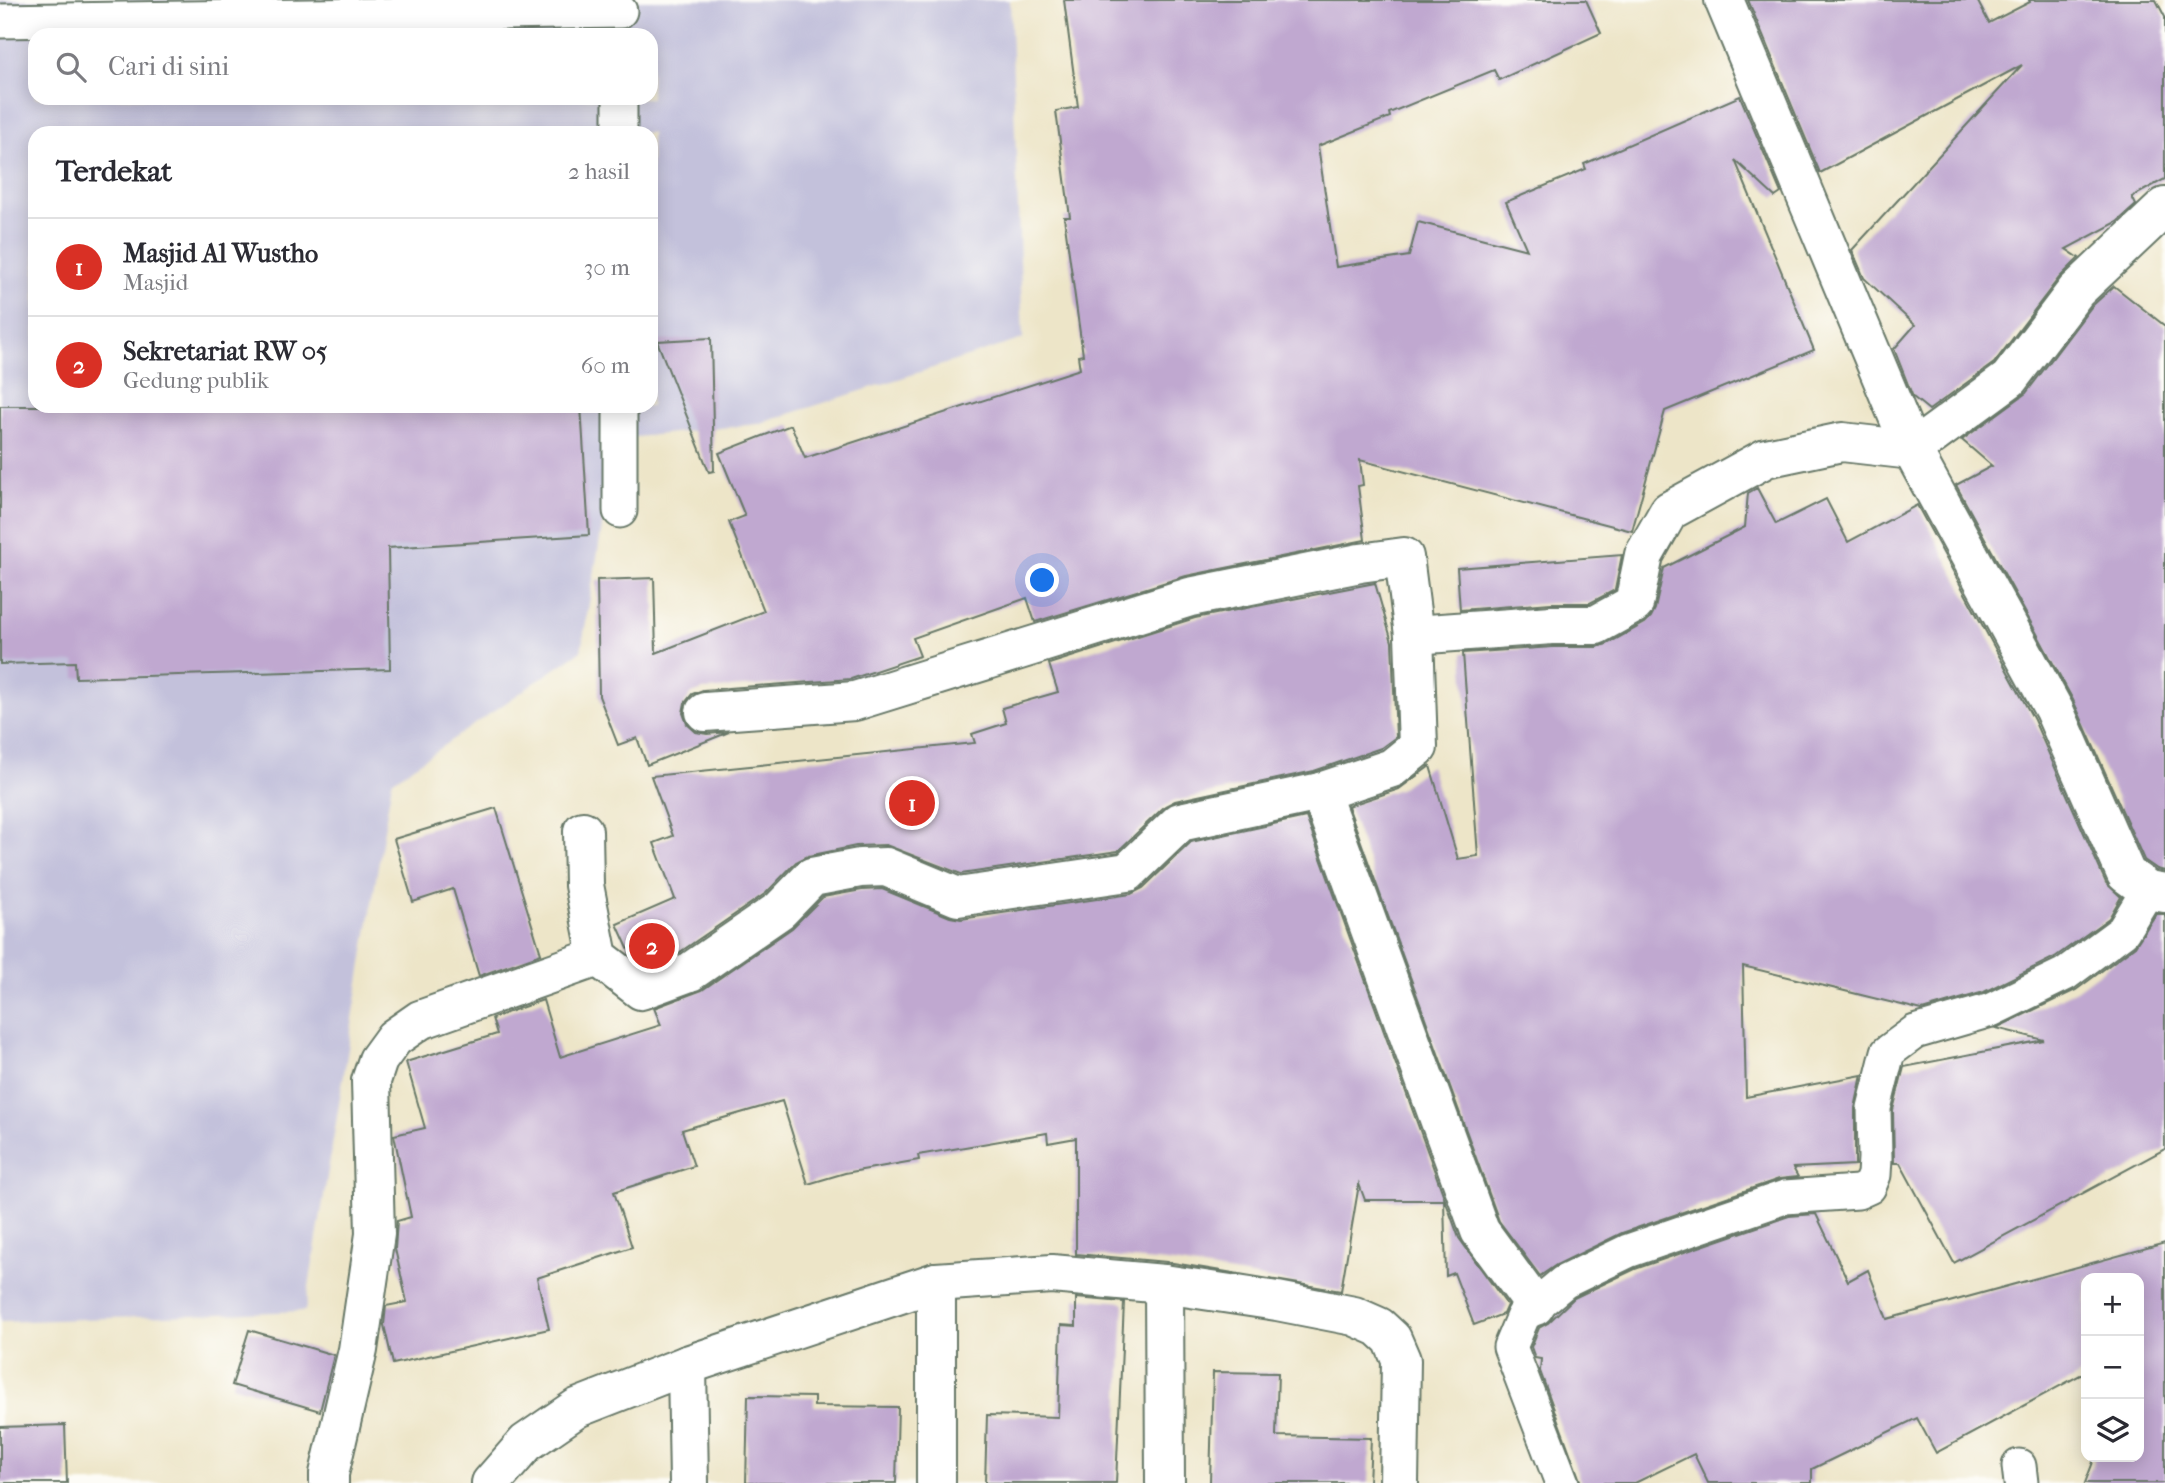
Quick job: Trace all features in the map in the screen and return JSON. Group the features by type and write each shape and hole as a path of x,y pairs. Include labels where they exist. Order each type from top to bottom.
{"street":[{"path":"1724,0 1912,450 2054,710 2126,874 2156,891"},
{"path":"1414,635 1552,625 1596,625 1634,604 1644,555 1669,511 1766,458 1842,442 1912,450 2009,379 2076,291 2165,207"},
{"path":"583,831 584,884 598,957 641,990 690,972 780,910 812,877 860,868 886,867 958,897 1128,872 1180,822 1320,792 1392,768 1418,747 1414,635 1404,558 1360,563 1190,597 855,701 705,712"},
{"path":"1320,792 1480,1231 1535,1306"},
{"path":"329,1483 358,1350 376,1234 371,1081 378,1060 394,1038 420,1020 598,957"},
{"path":"491,1483 526,1443 577,1408 687,1366 936,1283 1052,1274 1164,1284 1277,1301 1354,1316 1379,1326 1392,1339 1401,1360 1399,1483"},
{"path":"936,1283 936,1483"},
{"path":"1164,1284 1165,1483"},
{"path":"687,1366 689,1483"}],"lane":[{"path":"0,21 620,15"},
{"path":"620,105 620,126"},
{"path":"620,413 620,511"},
{"path":"1562,1483 1510,1347 1523,1316 1564,1282 1628,1251 1785,1197 1858,1192 1869,1187 1874,1175 1874,1108 1888,1052 1915,1032 1991,1010 2065,974 2123,931 2156,891"}],"shaded area":[{"path":"0,0 1010,0 1023,339 758,424 617,439 581,651 392,781 305,1311 0,1322"}],"building":[{"path":"1064,0 1586,0 1601,33 1499,80 1494,70 1389,113 1390,117 1318,146 1336,267 1409,256 1418,222 1527,250 1506,202 1586,169 1584,164 1740,96 1781,193 1775,197 1735,160 1814,350 1665,411 1632,531 1360,460 1363,485 1358,486 1365,540 1186,576 1035,622 1027,598 913,638 920,656 851,679 703,690 692,694 685,703 683,713 687,724 696,732 729,732 647,765 637,738 618,745 599,696 597,580 654,578 656,653 764,611 729,522 745,516 719,453 791,425 805,458 1080,369 1078,356 1083,355 1064,217 1070,217 1056,111 1078,107"},
{"path":"1748,0 1977,0 1989,23 2030,2 2029,0 2156,0 2165,17 2165,179 2132,197 2136,205 2117,222 2066,249 2079,258 2059,278 1994,363 1929,410 1913,397 1894,349 1915,325 1864,278 1852,250 2022,65 1820,173"},
{"path":"2114,286 2165,326 2165,871 2144,860 2073,700 1956,485 1992,466 1962,440 2026,393 2092,306"},
{"path":"711,338 714,471 709,472 658,341"},
{"path":"0,406 28,406 28,413 581,413 589,535 388,548 390,669 76,678 75,662 0,664"},
{"path":"1757,488 1776,524 1826,499 1848,542 1917,505 2034,720 2106,883 2121,897 2109,918 2055,957 1984,992 1922,1010 1743,966 1746,1097 1862,1075 1855,1108 1855,1165 1793,1168 1798,1177 1779,1179 1622,1233 1556,1265 1540,1276 1499,1221 1348,806 1399,789 1430,766 1458,859 1478,856 1463,653 1597,647 1645,623 1655,609 1664,568 1745,527 1748,493"},
{"path":"1622,555 1615,590 1590,603 1460,610 1457,568"},
{"path":"1375,583 1392,642 1396,737 1381,748 1314,771 1175,801 1165,806 1118,851 961,874 886,845 856,846 808,856 796,862 766,893 680,952 645,965 631,955 617,924 675,899 654,843 673,836 651,776 975,743 972,734 1006,723 1002,708 1058,692 1049,664 1195,618"},
{"path":"496,808 541,954 479,976 453,889 413,902 394,839"},
{"path":"1306,817 1459,1238 1507,1305 1503,1314 1474,1325 1454,1273 1446,1276 1444,1200 1365,1200 1359,1184 1341,1291 1167,1262 1076,1254 1076,1138 1048,1143 1047,1133 918,1155 919,1160 845,1173 808,1184 782,1101 682,1130 694,1166 614,1192 632,1247 537,1278 549,1329 393,1364 384,1325 386,1306 407,1302 395,1249 397,1221 411,1217 394,1135 425,1128 406,1062 497,1034 492,1018 543,1000 560,1057 661,1025 654,1008 702,990 792,928 823,897 882,889 961,919 1131,894 1143,888 1191,842"},
{"path":"2156,914 2165,914 2165,1149 1954,1263 1900,1163 1894,1163 1893,1110 1904,1067 2044,1040 1996,1028 2076,990 2135,946"},
{"path":"1816,1214 1848,1281 1868,1270 1887,1319 2165,1243 2165,1483 2085,1483 2093,1462 2144,1462 2144,1273 2081,1273 2081,1375 1936,1453 1917,1418 1812,1469 1812,1483 1708,1483 1694,1454 1635,1483 1581,1483 1540,1371 1541,1359 1535,1358 1531,1347 1539,1328 1574,1298 1635,1269 1789,1216"},
{"path":"1076,1298 1124,1302 1116,1483 985,1483 987,1415 1058,1417 1061,1325 1076,1326"},
{"path":"249,1330 334,1355 320,1411 232,1385"},
{"path":"1213,1372 1278,1373 1276,1436 1371,1438 1369,1483 1210,1483"},
{"path":"748,1396 814,1397 814,1406 898,1407 896,1483 746,1483"},
{"path":"65,1425 67,1483 0,1483 0,1427"}],"place":[{"name":"Masjid Al Wustho","path":"912,803"},
{"name":"Sekretariat RW 05","path":"652,946"}]}
